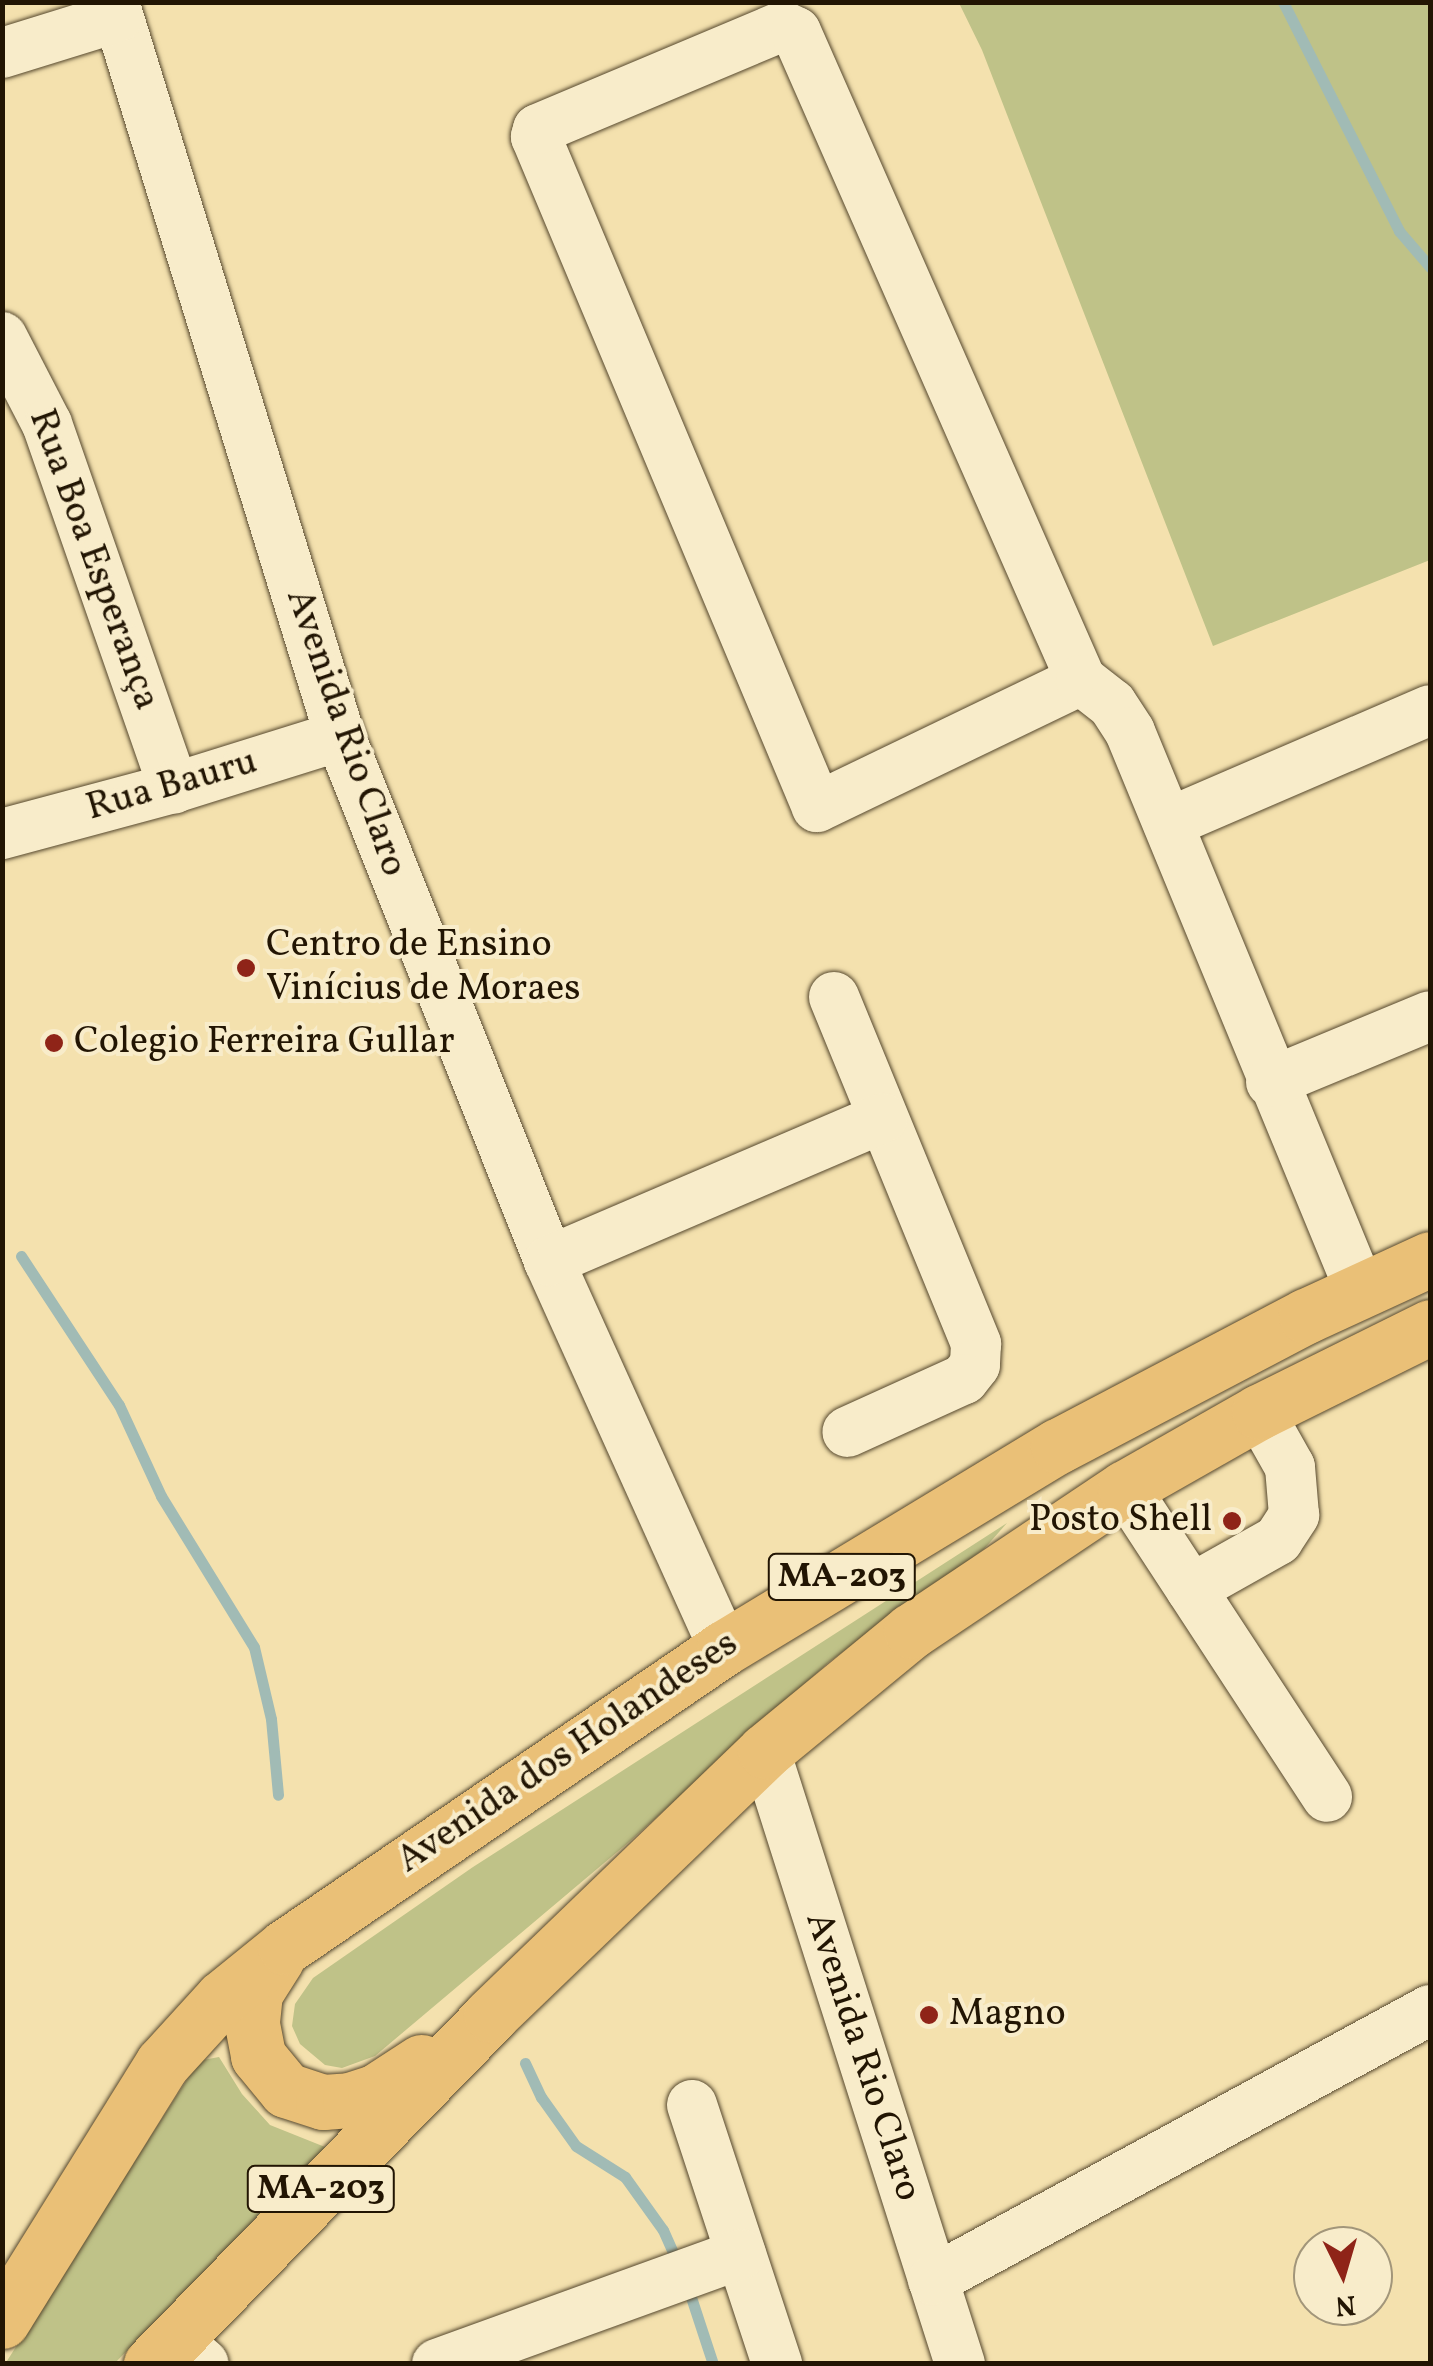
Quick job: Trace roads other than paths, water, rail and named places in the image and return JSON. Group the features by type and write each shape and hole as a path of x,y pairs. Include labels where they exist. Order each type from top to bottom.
{"main road":[{"name":"Avenida dos Holandeses","path":"2,2321 162,2064 222,1998 285,1948 375,1882 724,1648 1058,1446 1360,1290 1430,1258"},
{"name":"MA-203","path":"177,2355 491,2015 765,1751 911,1631 1125,1488 1259,1412 1430,1327"},
{"path":"285,1948 255,1993 252,2024 266,2070 296,2096 336,2102 362,2097 491,2015"}],"street":[{"name":"Avenida Rio Claro","path":"2,54 116,10 340,736 549,1262 724,1648"},
{"path":"1080,680 817,807 536,137 538,129 783,26 792,27 1080,680 1112,704 1130,732 1271,1082 1360,1290"},
{"name":"Rua Boa Esperança","path":"2,337 47,424 174,788"},
{"path":"1168,823 1430,710"},
{"name":"Rua Bauru","path":"2,834 174,788 340,736"},
{"path":"834,997 976,1344 975,1364 964,1378 847,1432"},
{"path":"1271,1082 1430,1016"},
{"path":"549,1262 882,1118"},
{"path":"1191,1589 1266,1549 1290,1526 1295,1500 1290,1467 1259,1412"},
{"path":"1125,1488 1327,1798"},
{"name":"Avenida Rio Claro","path":"765,1751 960,2364"},
{"path":"933,2280 1430,2010"},
{"path":"692,2106 777,2364"},
{"path":"436,2364 740,2254"}],"waterway":[{"path":"1283,2 1399,231 1430,267"},
{"path":"21,1256 119,1405 161,1496 254,1647 271,1719 278,1795"},
{"path":"525,2063 541,2097 576,2146 625,2177 663,2230 679,2266"},
{"path":"688,2288 713,2364"}],"place":[{"name":"Centro de Ensino Vinícius de Moraes","path":"246,968"},
{"name":"Colegio Ferreira Gullar","path":"54,1043"},
{"name":"Posto Shell","path":"1232,1521"},
{"name":"Magno","path":"929,2015"}]}
